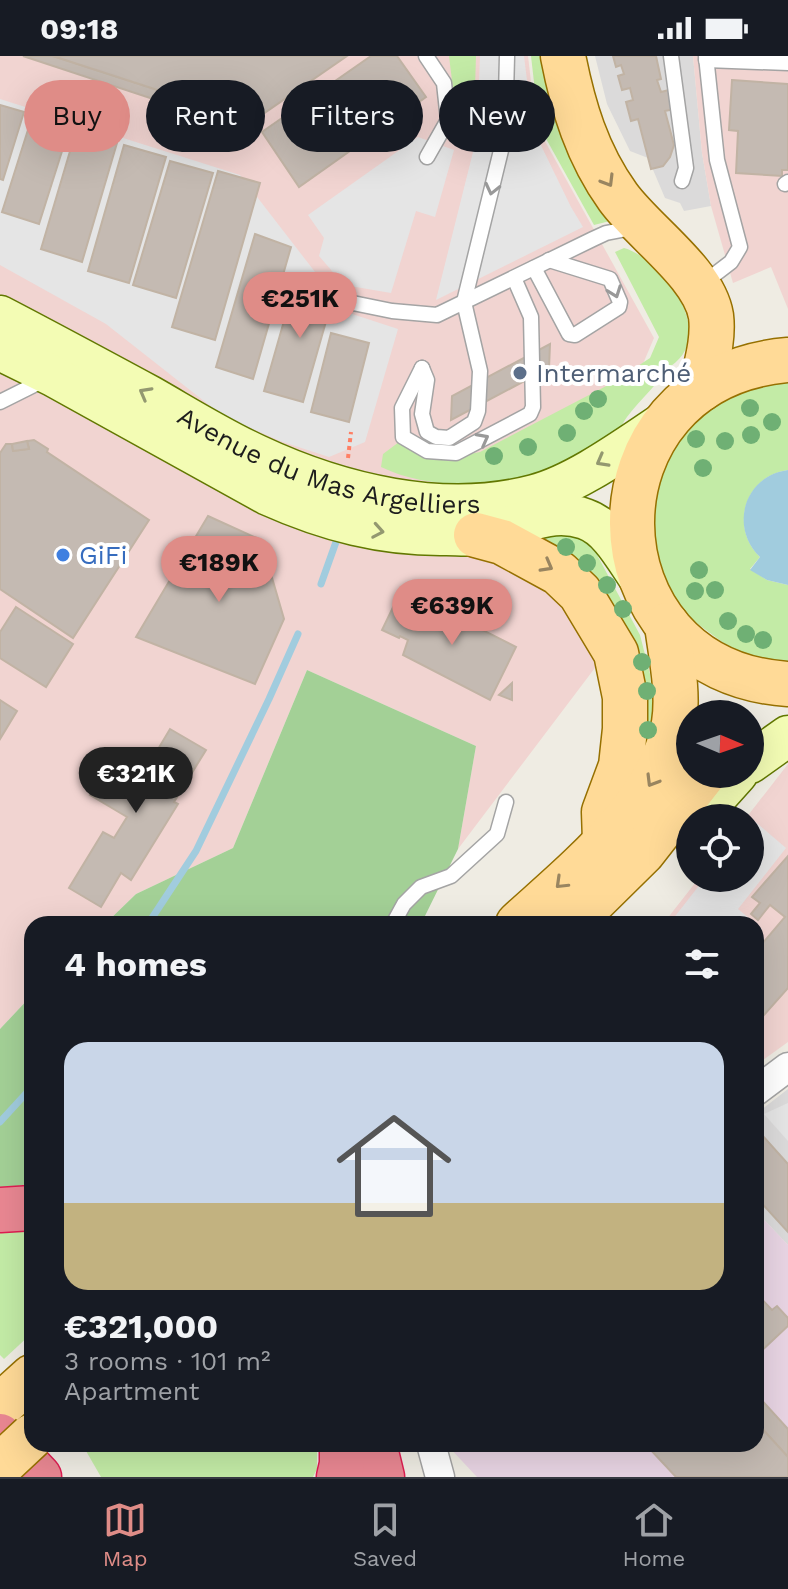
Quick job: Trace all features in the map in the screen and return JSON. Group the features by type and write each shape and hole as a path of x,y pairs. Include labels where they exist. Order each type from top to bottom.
{"highway":[{"path":"0,1210 24,1208"},
{"path":"0,1436 39,1477"},
{"path":"339,1477 342,1452"},
{"path":"376,1452 382,1477"}],"main road":[{"path":"563,56 572,101 585,139 616,195 642,227 693,276 711,314 711,342 701,389"},
{"name":"Avenue du Mas Argelliers","path":"0,316 257,455 331,483 394,498 456,505 535,495 560,486 666,421"},
{"name":"Avenue du Mas Argelliers","path":"0,350 303,511 370,530 398,534 476,535 538,517 582,517 606,532 642,582"},
{"path":"765,693 696,652 667,625 642,582 633,549 631,515 634,492 648,449 666,421 701,389 730,372 788,360"},
{"path":"476,535 502,542 559,573 580,593 616,653 625,697 625,729 621,766 604,812 605,841"},
{"path":"526,916 626,820 654,779 669,748 675,720 674,674 667,625"},
{"path":"764,753 788,736"},
{"path":"578,916 643,852 720,788"},
{"path":"615,916 660,873 702,802"},
{"path":"0,1406 24,1384"},
{"path":"0,1466 24,1444"}],"street":[{"path":"764,1085 788,1067"},
{"path":"433,1452 440,1477"}],"lane":[{"path":"426,56 444,83 448,120 427,157"},
{"path":"507,56 505,134 464,302 480,371 478,411 474,422 449,438 436,437 427,432 422,414 427,380 422,368 402,408 403,437 427,451 456,453 530,414 533,407 533,327 529,309 514,278"},
{"path":"671,56 686,168 682,181"},
{"path":"698,288 731,262 740,247 717,160 706,58 788,63"},
{"path":"338,300 423,316 437,315 606,233 642,227"},
{"path":"534,268 569,334 575,335 619,307 620,302 610,279 555,256"},
{"path":"0,402 53,376"},
{"path":"397,916 404,904 421,887 451,876 497,834 506,802"}],"path":[{"path":"347,468 351,432"}],"shaded area":[{"path":"0,56 528,56 531,80 439,80 439,152 551,152 654,338 554,572 613,644 458,849 476,746 307,670 233,848 136,894 113,916 24,916 24,1004 0,1029"},
{"path":"480,56 524,56 527,80 479,80"},
{"path":"595,56 693,56 702,153 711,206 684,211 680,203 665,198 648,158 630,151 607,104"},
{"path":"693,56 788,56 788,309 771,267 733,283 711,206 702,153"},
{"path":"0,99 24,107 24,152 130,152 130,140 146,145 146,152 167,152 240,175 346,312 398,329 365,442 329,457 280,441 223,416 106,324 0,265"},
{"path":"423,139 439,145 439,152 453,152 435,217 416,211 391,293 344,285 319,256 324,238 308,215 397,152 423,152"},
{"path":"473,152 544,152 583,227 436,300"},
{"path":"788,764 788,1042 764,1059 764,916 669,916 688,892 764,892 764,804 757,804"},
{"path":"764,829 786,848 764,876"},
{"path":"694,892 751,892 738,909 746,916 675,916"},
{"path":"788,1089 788,1245 764,1220 764,1108"},
{"path":"788,1103 788,1141 764,1114"},
{"path":"764,1220 788,1245 788,1477 477,1477 454,1452 764,1452"}],"green space":[{"path":"449,56 476,56 475,80 452,80"},
{"path":"531,56 551,56 614,220 594,225 553,152 555,80 534,80"},
{"path":"624,248 639,255 668,282 680,299 689,336 684,352 632,410 614,437 563,466 501,482 438,483 381,467 383,454 399,442 449,458 480,452 612,383 650,358 659,337 615,252"},
{"path":"788,374 788,470 773,474 761,482 746,504 744,518 745,532 760,557 750,569 767,580 788,585 788,666 748,661 668,602 644,512 688,415"},
{"path":"543,534 577,534 596,553 640,635 650,674 653,714 650,747 637,787 635,683 537,544"},
{"path":"307,670 476,746 458,849 425,916 113,916 136,894 233,848"},
{"path":"24,1004 24,1185 0,1190 0,1029"},
{"path":"0,1225 24,1226 24,1340 4,1359 0,1355"},
{"path":"87,1452 317,1452 317,1469 313,1477 101,1477"}],"water":[{"path":"788,470 788,585 767,580 750,570 760,557 750,545 744,518 746,504 761,482 773,474"}],"building":[{"path":"23,56 53,56 127,80 96,80"},
{"path":"53,56 347,56 312,80 281,80 281,102 265,113 265,80 146,80 146,86"},
{"path":"371,56 397,56 414,80 337,80"},
{"path":"613,56 656,56 661,92 669,90 674,109 665,111 674,145 663,166 651,169 638,119 631,121 626,102 633,100 630,88 622,90 618,76 624,74 621,65 616,67"},
{"path":"732,80 788,84 788,170 782,170 782,176 736,173 738,131 729,130"},
{"path":"130,81 146,86 146,97 130,91"},
{"path":"0,105 24,112 3,180 0,179"},
{"path":"281,119 281,152 348,152 299,187 265,136 265,130"},
{"path":"24,142 24,152 62,152 39,224 2,212"},
{"path":"130,147 166,157 129,283 88,271 122,152 130,152"},
{"path":"70,152 114,152 82,262 41,249"},
{"path":"170,161 213,173 176,298 133,285"},
{"path":"218,171 260,183 215,340 172,327"},
{"path":"255,234 291,247 253,379 216,367"},
{"path":"296,279 335,290 303,402 264,391"},
{"path":"331,333 369,343 349,422 311,412"},
{"path":"550,344 549,368 451,420 452,396"},
{"name":"GiFi","path":"34,440 48,449 47,452 149,520 73,638 0,589 0,453 6,444 12,444 13,451 29,449 27,441"},
{"path":"27,441 29,449 13,451 12,444"},
{"path":"208,516 261,540 284,619 255,684 136,637"},
{"path":"396,601 420,616 429,603 516,647 490,700 403,655 408,640 382,630"},
{"path":"16,607 73,644 46,687 0,658 0,632"},
{"path":"512,683 512,700 499,695"},
{"path":"0,700 17,711 0,739"},
{"path":"170,729 206,750 174,802 178,804 131,880 121,873 101,907 69,888 103,832 114,838 127,817 90,795 110,761 154,788 162,775 148,766"},
{"path":"788,856 788,988 764,1015 764,942 785,917 770,905 761,916 753,916 751,914 760,903 752,897 756,892 764,892 764,883"},
{"path":"764,1137 788,1164 788,1232 764,1206"},
{"path":"764,1302 772,1310 777,1306 788,1318 788,1326 764,1348"},
{"path":"764,1403 788,1429 788,1457 764,1431"},
{"path":"764,1431 788,1457 788,1477 676,1477 653,1452 764,1452"}],"waterway":[{"path":"321,584 336,542"},
{"path":"153,916 196,851 298,634"},
{"path":"0,1122 24,1096"}],"place":[{"name":"Intermarché","path":"520,373"},
{"name":"GiFi","path":"63,555"}]}
